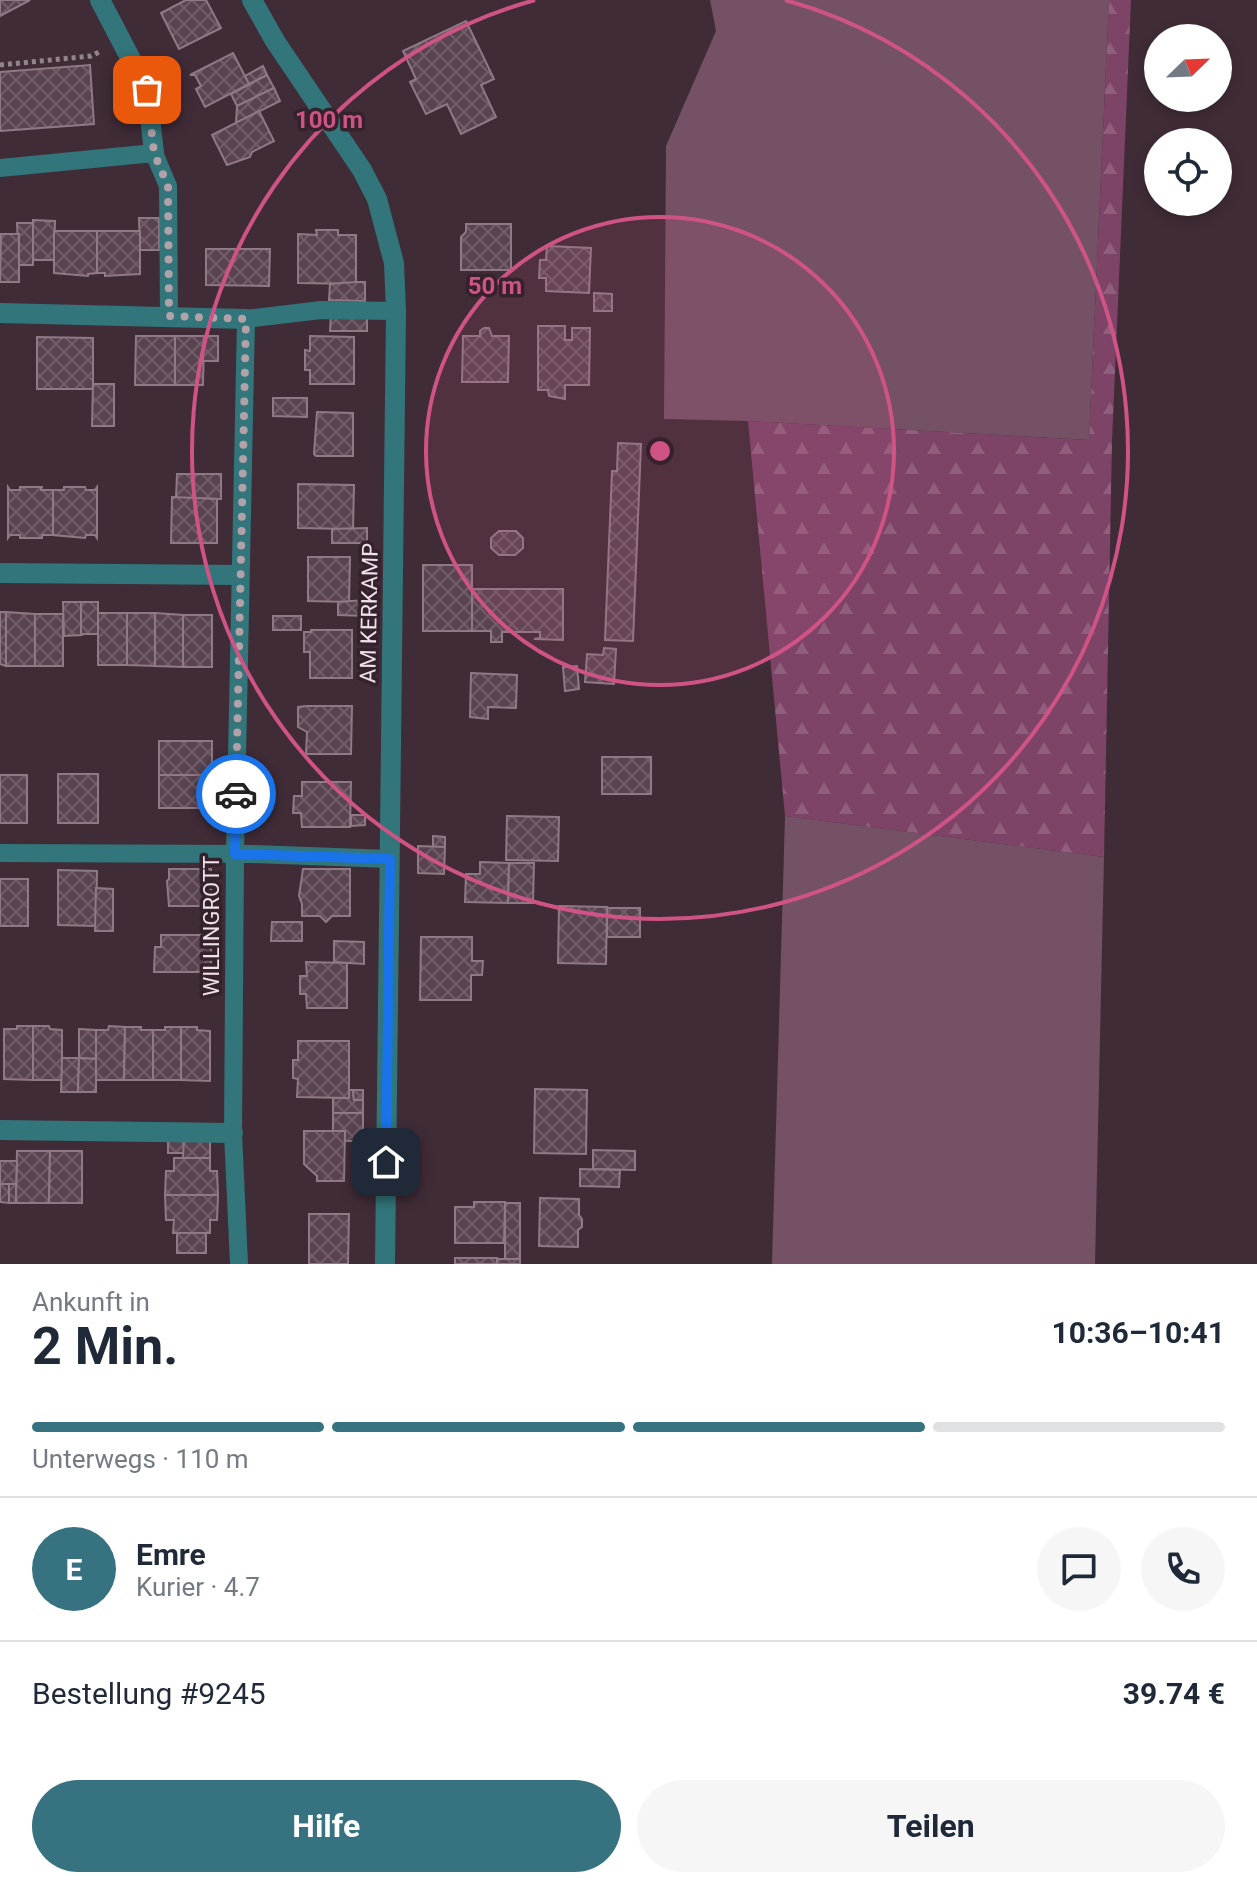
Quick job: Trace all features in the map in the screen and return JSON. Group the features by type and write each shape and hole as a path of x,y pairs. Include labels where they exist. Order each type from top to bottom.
{"street":[{"path":"100,0 147,90 154,153"},
{"name":"AM KERKAMP","path":"252,0 275,41 362,170 377,199 394,263 396,311 385,1264"},
{"path":"0,313 246,319"},
{"path":"0,573 239,575"},
{"path":"0,1130 233,1133"}],"lane":[{"path":"0,168 154,153 168,186 169,316"},
{"path":"246,319 321,310 396,311"},
{"name":"WILLINGROTT","path":"239,1264 233,1133 235,854 246,319"},
{"path":"0,853 235,854 390,859"}],"path":[{"path":"0,65 91,56 121,41"}],"shaded area":[{"path":"710,0 1109,0 1089,440 664,419 666,146 716,31"},
{"path":"785,816 1104,857 1095,1264 772,1264"}],"green space":[{"path":"1109,0 1131,0 1112,441 1104,857 785,816 748,421 1089,440"}],"building":[{"path":"0,0 30,0 0,16"},
{"path":"186,0 206,0 221,28 179,49 161,13"},
{"path":"466,21 494,79 481,85 496,117 461,134 447,104 426,114 410,82 416,79 403,51"},
{"path":"233,53 249,84 205,107 196,89 201,86 195,75 190,75"},
{"path":"90,65 94,124 0,131 0,72"},
{"path":"263,66 267,75 249,84 245,76"},
{"path":"267,75 274,88 237,106 231,94"},
{"path":"274,88 280,101 236,123 237,106"},
{"path":"259,111 274,141 252,152 250,157 227,165 212,135"},
{"path":"139,218 159,218 159,250 140,250"},
{"path":"33,220 55,221 54,260 33,260"},
{"path":"17,223 33,223 33,265 19,265"},
{"path":"466,224 511,224 511,270 461,270 461,237 466,232"},
{"path":"316,230 338,230 338,235 356,235 356,284 298,283 298,234 317,235"},
{"path":"54,231 97,231 97,273 88,276 54,273"},
{"path":"97,231 140,231 140,274 105,276 105,273 97,273"},
{"path":"1,234 19,234 19,282 0,282"},
{"path":"547,246 591,248 589,293 546,291 546,278 539,278 540,260 546,260"},
{"path":"206,249 270,249 269,286 206,285"},
{"path":"365,282 365,301 329,300 330,284"},
{"path":"594,293 612,294 612,311 594,311"},
{"path":"331,314 367,314 367,331 330,331"},
{"path":"538,326 565,326 565,340 572,340 572,328 590,328 589,385 565,385 565,399 549,396 548,390 538,390"},
{"path":"484,328 489,328 492,336 509,336 508,382 462,382 463,336 480,336"},
{"path":"136,336 175,336 175,385 135,385"},
{"path":"175,336 204,336 203,385 175,385"},
{"path":"204,336 218,336 218,361 203,361"},
{"path":"310,336 354,337 354,384 310,384 310,370 305,370 305,350 310,351"},
{"path":"37,337 93,338 93,389 37,389"},
{"path":"93,384 114,384 114,426 92,426"},
{"path":"273,398 307,398 307,417 273,416"},
{"path":"317,412 353,413 353,456 314,454"},
{"path":"618,443 641,444 633,641 605,640 612,471 617,471"},
{"path":"177,474 221,474 221,499 176,498"},
{"path":"298,484 354,485 353,529 298,528"},
{"path":"8,487 10,490 42,487 41,490 53,490 53,535 20,538 20,535 10,535 8,538"},
{"path":"64,487 95,490 97,487 97,538 95,535 86,535 85,538 53,535 53,490 64,490"},
{"path":"172,497 217,499 217,543 171,543"},
{"path":"367,528 367,543 332,543 332,529"},
{"path":"499,531 516,531 523,538 523,548 515,555 499,555 491,548 491,538"},
{"path":"308,557 350,557 349,602 308,601"},
{"path":"423,565 472,565 472,631 423,631"},
{"path":"472,589 563,589 563,640 534,639 540,638 540,632 502,632 502,642 491,642 491,631 472,631"},
{"path":"366,600 366,616 338,615 338,602"},
{"path":"63,602 81,602 82,635 64,636"},
{"path":"81,602 98,602 98,634 81,634"},
{"path":"0,612 6,612 6,666 0,664"},
{"path":"6,612 35,614 35,666 6,666"},
{"path":"98,613 127,613 127,665 98,665"},
{"path":"127,613 155,613 155,666 127,665"},
{"path":"155,613 183,615 183,667 155,666"},
{"path":"35,614 63,614 63,666 35,666"},
{"path":"183,615 212,615 212,667 183,667"},
{"path":"273,616 301,616 301,630 273,630"},
{"path":"352,630 352,678 310,678 310,652 304,652 304,632"},
{"path":"604,648 616,649 614,684 585,682 587,654 603,655"},
{"path":"577,666 579,689 565,691 563,667"},
{"path":"471,673 517,675 516,708 488,707 488,719 470,717"},
{"path":"352,706 351,754 306,754 307,732 298,727 298,707"},
{"path":"159,741 212,741 212,775 159,775"},
{"path":"602,757 651,757 651,794 602,794"},
{"path":"58,774 98,774 98,823 58,823"},
{"path":"0,775 27,775 27,823 0,823"},
{"path":"159,775 212,775 212,808 159,808"},
{"path":"302,782 351,782 350,827 302,827 301,813 293,813 294,796 302,796"},
{"path":"351,815 365,815 365,825 351,826"},
{"path":"507,816 559,817 558,861 506,860"},
{"path":"433,836 445,837 445,847 433,847"},
{"path":"418,846 445,847 444,874 418,873"},
{"path":"480,862 509,863 508,903 465,902 466,874 480,874"},
{"path":"509,863 534,863 533,903 508,903"},
{"path":"169,869 211,869 211,906 169,906"},
{"path":"303,869 350,869 350,916 332,916 326,922 320,916 302,916 299,896"},
{"path":"58,870 97,871 96,926 58,925"},
{"path":"0,879 28,879 28,926 0,926"},
{"path":"96,888 113,889 113,931 95,931"},
{"path":"559,906 607,907 606,964 558,963"},
{"path":"607,908 640,908 640,937 607,937"},
{"path":"272,922 302,922 302,941 271,941"},
{"path":"161,935 211,935 211,972 154,972 155,947 161,947"},
{"path":"421,937 472,937 472,961 483,961 482,975 471,975 471,1000 420,1000"},
{"path":"334,941 364,942 364,964 334,962"},
{"path":"306,962 347,963 347,1008 307,1008 306,994 300,994 300,976 307,976"},
{"path":"17,1026 33,1026 33,1080 4,1079 4,1029 17,1029"},
{"path":"33,1026 62,1030 62,1080 33,1080"},
{"path":"109,1026 125,1027 124,1080 96,1080 96,1030 108,1030"},
{"path":"125,1027 153,1030 153,1080 124,1080"},
{"path":"165,1027 181,1027 181,1080 153,1080 153,1030 165,1030"},
{"path":"181,1027 210,1031 210,1081 181,1080"},
{"path":"79,1029 96,1030 96,1059 79,1058"},
{"path":"298,1041 349,1041 349,1098 297,1097 298,1079 293,1078 293,1060 298,1060"},
{"path":"62,1058 79,1058 78,1092 61,1092"},
{"path":"79,1058 96,1059 96,1092 78,1092"},
{"path":"535,1089 587,1090 586,1154 534,1153"},
{"path":"349,1090 353,1090 354,1100 363,1100 363,1113 333,1113 333,1098 349,1098"},
{"path":"353,1090 363,1090 363,1100 354,1100"},
{"path":"333,1113 363,1113 363,1141 345,1141 345,1131 333,1131"},
{"path":"304,1131 345,1131 344,1181 317,1181 317,1176 304,1164"},
{"path":"168,1138 184,1138 184,1153 168,1153"},
{"path":"184,1138 210,1138 210,1158 183,1158"},
{"path":"593,1150 635,1151 635,1170 593,1169"},
{"path":"17,1151 50,1151 49,1203 16,1203"},
{"path":"50,1151 82,1151 82,1203 49,1203"},
{"path":"174,1158 210,1158 210,1171 217,1171 218,1195 165,1195 166,1171 174,1171"},
{"path":"0,1161 17,1161 16,1184 0,1184"},
{"path":"580,1169 620,1170 619,1187 580,1186"},
{"path":"0,1184 9,1184 9,1203 0,1202"},
{"path":"9,1184 16,1184 16,1203 9,1203"},
{"path":"165,1195 218,1195 217,1220 210,1220 210,1233 173,1233 174,1220 166,1220"},
{"path":"540,1198 579,1199 582,1227 578,1230 578,1247 539,1246"},
{"path":"474,1202 505,1202 504,1243 455,1243 455,1207 474,1207"},
{"path":"505,1203 520,1203 520,1259 505,1259"},
{"path":"309,1214 349,1214 348,1264 309,1264"},
{"path":"177,1233 206,1233 206,1253 177,1253"},
{"path":"455,1258 497,1258 497,1264 455,1264"},
{"path":"497,1259 520,1259 520,1264 497,1264"}],"way so far":[{"path":"147,90 154,153 168,186 169,316 246,319 236,794"}],"route":[{"path":"236,794 235,854 390,859 386,1162"}]}
